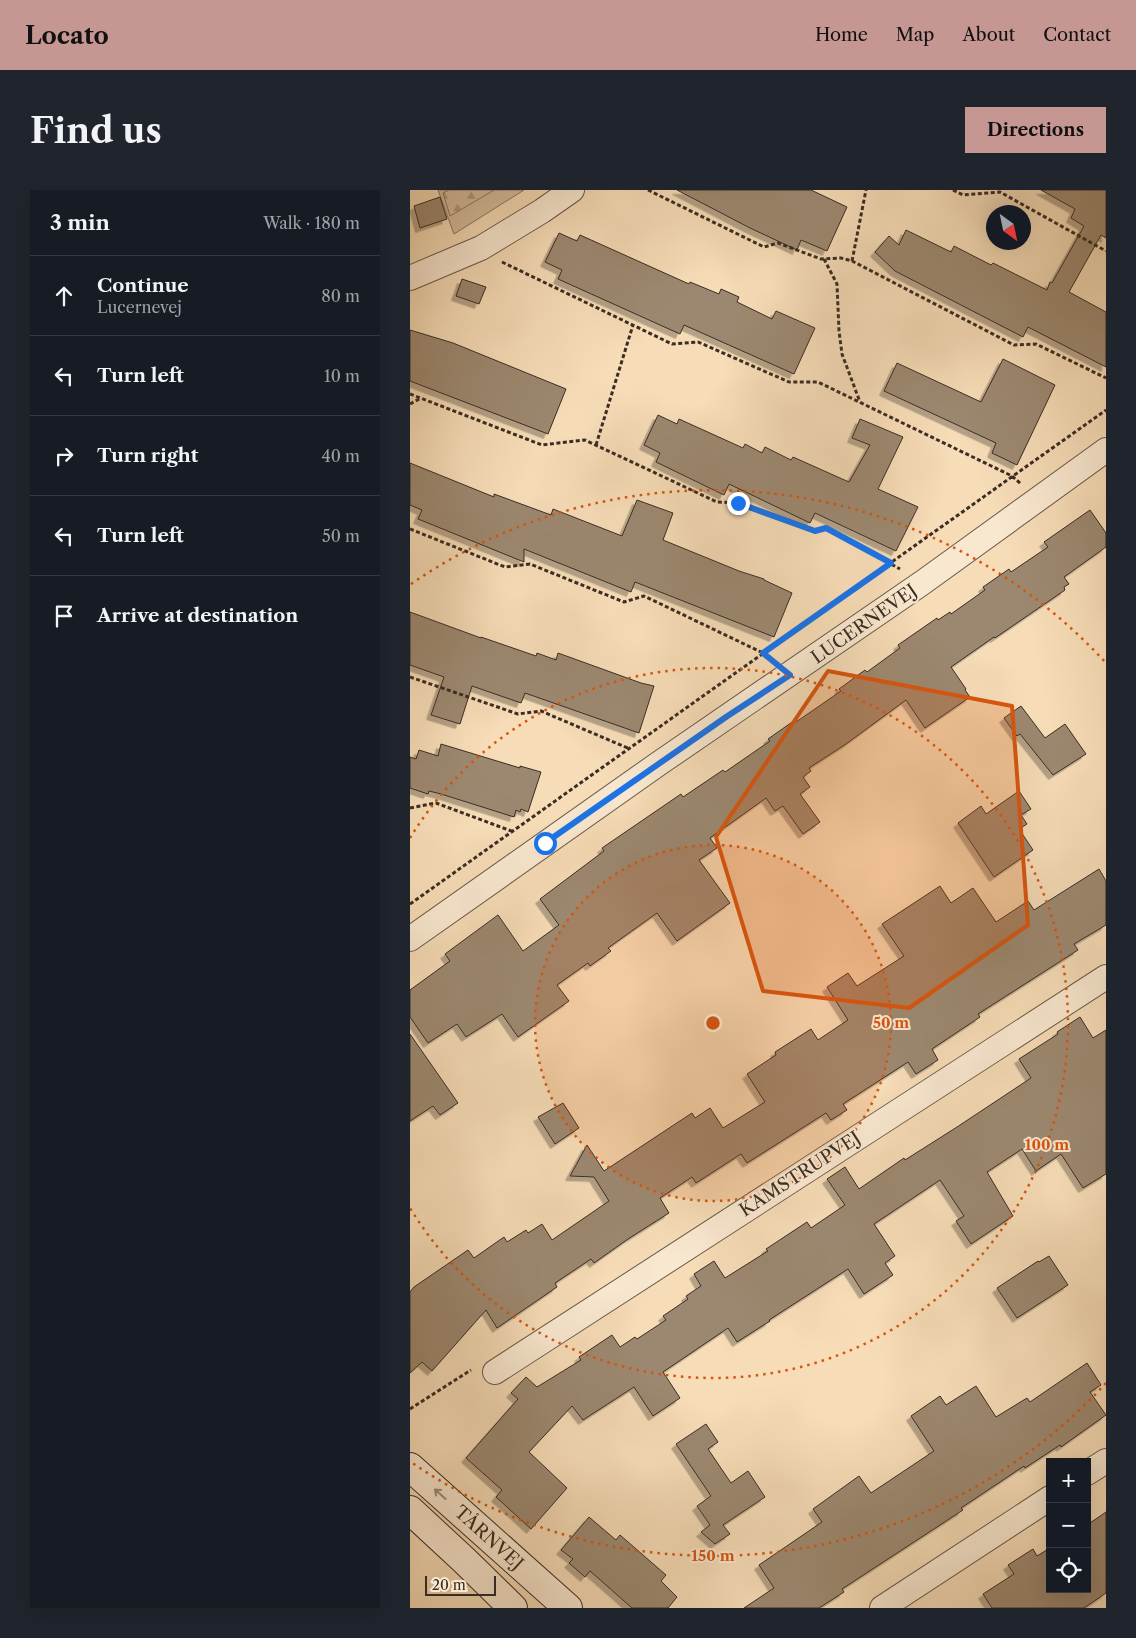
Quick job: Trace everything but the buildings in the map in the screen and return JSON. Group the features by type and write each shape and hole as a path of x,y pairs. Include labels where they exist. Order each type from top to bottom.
{"street":[{"path":"410,278 481,248 542,211 572,190"},
{"name":"LUCERNEVEJ","path":"410,939 661,762 922,583 1106,450"},
{"name":"KAMSTRUPVEJ","path":"495,1372 1106,977"},
{"path":"1091,1470 1106,1460"},
{"name":"TÅRNVEJ","path":"410,1468 568,1608"},
{"path":"882,1608 1046,1501"},
{"name":"TÅRNVEJ","path":"410,1510 513,1608"}],"path":[{"path":"648,190 764,247 778,243 821,259 841,258 852,261 1014,345 1036,344 1106,378"},
{"path":"852,261 866,190"},
{"path":"953,190 963,195 1000,192 1106,251"},
{"path":"481,248 495,259 672,344 698,342 789,382 818,382 1012,476 1039,499"},
{"path":"824,259 837,284 842,354 860,403"},
{"path":"596,445 633,325"},
{"path":"410,394 542,445 585,440 717,502 738,503 815,531 826,528 891,563 922,583"},
{"path":"410,404 422,398"},
{"path":"410,904 1106,410"},
{"path":"410,529 505,567 530,564 624,602 644,596 763,653 790,675"},
{"path":"410,677 518,714 541,711 661,762"},
{"path":"410,808 436,803 545,843"},
{"path":"410,1409 477,1366 495,1372"}],"highlighted area":[{"path":"828,671 1012,706 1028,925 909,1008 763,991 716,837"}],"green space":[{"path":"438,190 524,190 454,234"},
{"path":"449,190 494,190 450,216 443,193"}],"route":[{"path":"545,843 726,717 790,675 763,653 891,563 826,528 815,531 738,503"}]}
